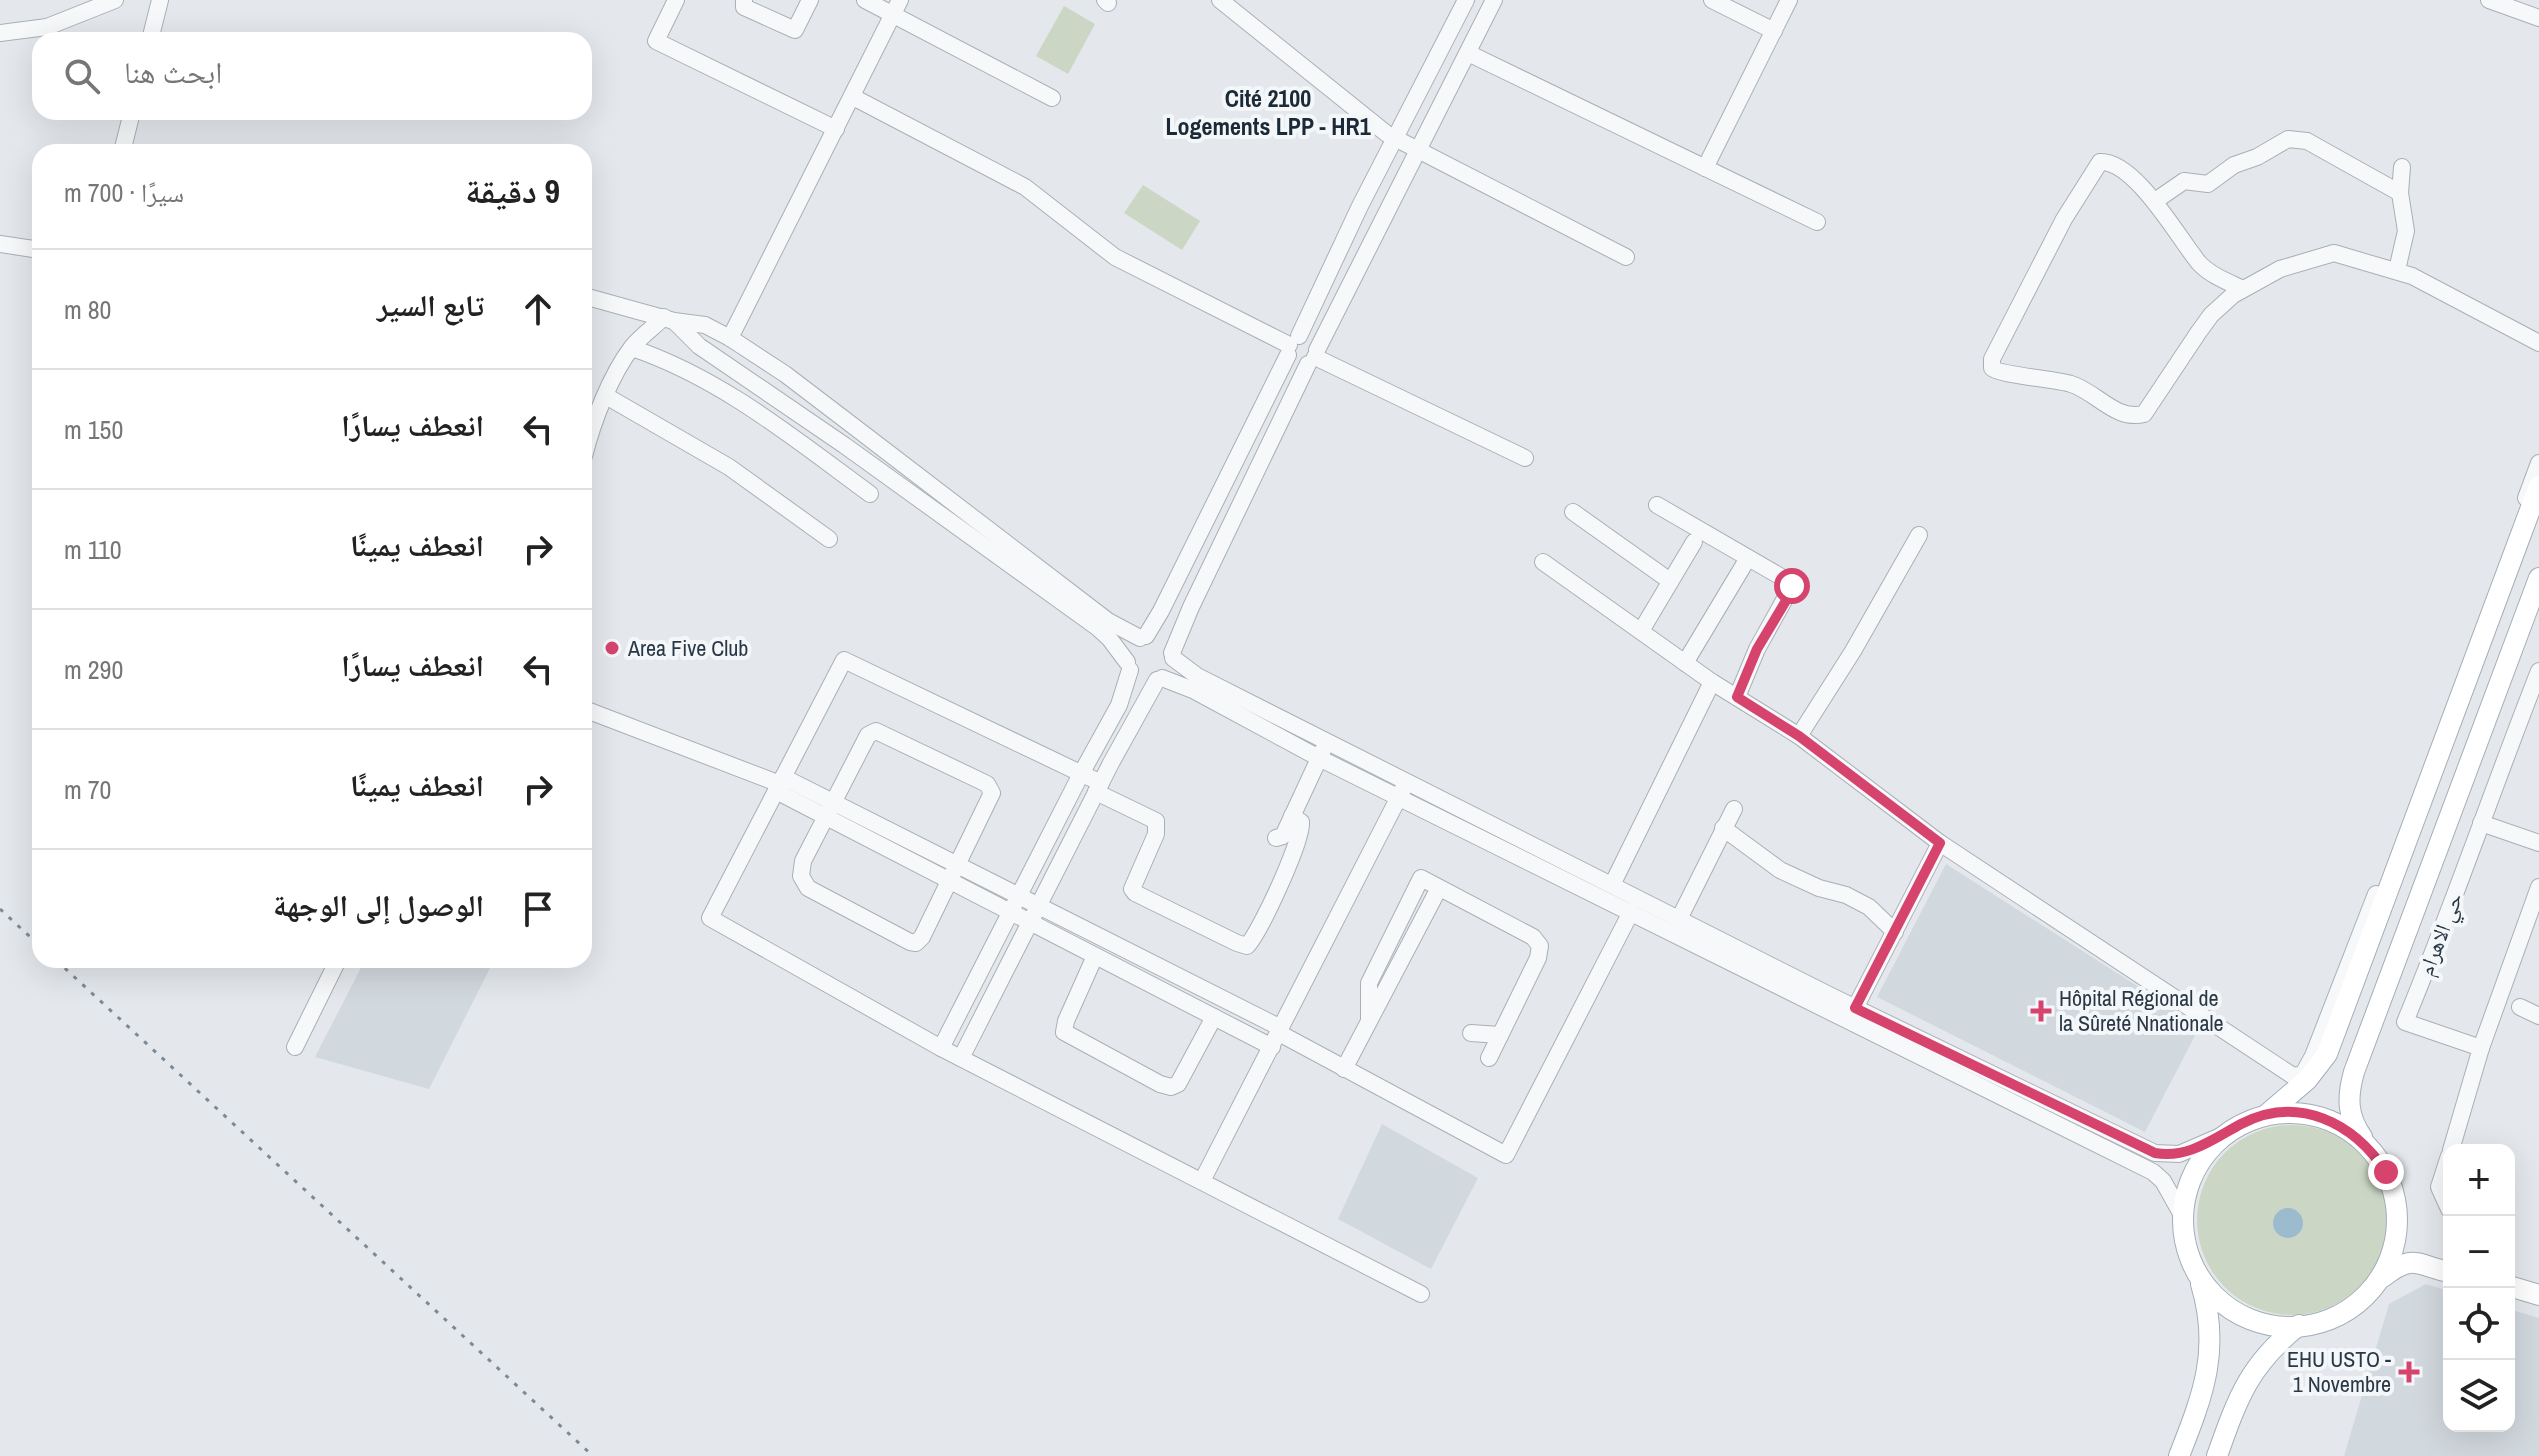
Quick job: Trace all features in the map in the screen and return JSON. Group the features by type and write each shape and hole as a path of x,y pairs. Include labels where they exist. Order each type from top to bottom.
{"main road":[{"path":"2266,1115 2307,1080 2327,1054 2539,486"},
{"path":"2443,1260 2415,1249 2404,1238 2386,1172 2351,1119 2348,1097 2354,1072 2530,626 2539,578"},
{"path":"2372,1150 2350,1131 2324,1118 2295,1112 2266,1115 2243,1123 2223,1135 2202,1157 2188,1185 2182,1215 2183,1235 2191,1264 2207,1289 2229,1309 2256,1322 2278,1326 2299,1325 2346,1311 2397,1266 2408,1262 2443,1271"},
{"path":"2377,1282 2391,1253 2397,1221"},
{"path":"2179,1456 2199,1406 2211,1354 2209,1315 2199,1277"},
{"path":"2515,1288 2539,1295"},
{"path":"2217,1456 2237,1400 2255,1367 2299,1325"}],"street":[{"path":"0,33 47,27 115,0"},
{"path":"152,32 160,0"},
{"path":"676,0 656,41 836,129"},
{"path":"744,0 744,7 795,30 810,0"},
{"path":"865,0 896,7 1052,98"},
{"path":"1220,0 1394,138 1626,257"},
{"path":"941,1048 1119,705 1129,666 1130,648 1143,637 1161,611 1394,138 1466,0"},
{"path":"961,1058 1099,788 1159,679 1170,670 1191,607 1494,0"},
{"path":"1712,0 1774,31"},
{"path":"1705,168 1789,0"},
{"path":"2489,0 2517,5 2539,18"},
{"path":"730,338 896,7"},
{"path":"1468,53 1817,222"},
{"path":"853,97 1025,187 1115,257 1292,346 1312,340 1314,357"},
{"path":"124,144 130,120"},
{"path":"2155,201 2184,181 2208,184 2234,165 2257,157 2288,139 2307,141 2400,193"},
{"path":"2243,289 2216,276 2199,263 2155,201 2113,164 2105,161 2097,164 2064,219 1992,359 1994,371 2067,383 2127,416 2144,414 2211,315 2243,289 2280,269 2334,253 2397,270 2427,283 2539,343"},
{"path":"2397,270 2406,231 2400,193 2402,167"},
{"path":"0,244 32,249"},
{"path":"592,298 669,319 705,325 730,338 810,393 1108,621 1143,637 1160,637 1173,655 1197,676 1679,919 1831,1003 1855,1008 2153,1172 2163,1181 2182,1215"},
{"path":"592,426 632,348 669,319"},
{"path":"669,319 699,346 833,437 1098,628 1142,680 1159,679 1193,690 1319,758 1631,912 2155,1153 2179,1154 2223,1135"},
{"path":"1292,346 1294,363 1314,357 1525,458"},
{"path":"632,348 657,356 707,380 759,413 870,494"},
{"path":"606,396 729,467 829,539"},
{"path":"1543,562 1712,682 1799,736 1940,843 2296,1076 2303,1074 2317,1048 2539,463"},
{"path":"1657,505 1790,582 1792,586 1757,649 1737,697"},
{"path":"1573,512 1670,581"},
{"path":"1799,736 1853,651 1919,535"},
{"path":"1641,631 1694,542"},
{"path":"1685,663 1748,558"},
{"path":"1292,816 1301,822 1301,831 1287,867 1247,946 1237,943 1132,889 1156,834 1156,821 1081,774 844,660 710,918 941,1048 1421,1294"},
{"name":"حي الاهرام","path":"2481,1048 2405,1022 2442,933 2539,671"},
{"path":"1612,885 1712,682"},
{"path":"592,712 780,784 829,809 950,882 1214,1017 1277,1036"},
{"path":"876,731 992,789 992,798 916,943 808,888 804,883 801,876 803,861 829,809 868,735 876,731"},
{"path":"1276,838 1283,836 1327,742"},
{"path":"1202,1181 1406,780"},
{"path":"829,809 959,864 1019,894 1277,1036 1506,1155 1631,912"},
{"path":"1679,919 1734,809"},
{"path":"2481,823 2539,843"},
{"path":"1723,828 1780,870 1869,907 1895,932"},
{"path":"1855,1008 1940,843"},
{"path":"2453,1144 2481,1048 2539,887"},
{"path":"1344,1069 1439,888 1533,937 1540,946 1538,958 1489,1058"},
{"path":"1095,956 1064,1032 1147,1077 1171,1087 1178,1084 1214,1017"},
{"path":"295,1047 334,968"},
{"path":"2520,1007 2539,1016"},
{"path":"1471,1033 1500,1035"},
{"path":"2443,1175 2439,1187 2443,1196"}],"shaded area":[{"name":"Hôpital Régional de la Sûreté Nnationale","path":"1946,864 2200,1026 2145,1132 1877,997"},
{"path":"361,968 490,968 429,1089 315,1057"},
{"path":"1382,1124 1478,1178 1431,1269 1338,1219"},
{"name":"EHU USTO - 1 Novembre","path":"2426,1284 2443,1289 2443,1432 2515,1432 2515,1311 2539,1318 2539,1456 2344,1456 2389,1304"}],"green space":[{"path":"1064,6 1095,24 1068,74 1036,56"},
{"path":"1143,185 1200,221 1182,250 1124,213"},
{"path":"2292,1125 2311,1126 2328,1132 2359,1153 2380,1184 2386,1201 2386,1239 2380,1256 2359,1287 2328,1308 2311,1314 2292,1315 2273,1314 2256,1308 2225,1287 2204,1256 2198,1239 2197,1220 2198,1201 2204,1184 2225,1153 2256,1132 2273,1126"}],"water":[{"path":"2288,1208 2299,1212 2303,1223 2299,1234 2288,1238 2277,1234 2273,1223 2277,1212"}],"railway":[{"path":"0,909 32,939"},
{"path":"65,968 593,1456"}],"place":[{"name":"Area Five Club","path":"612,648"},
{"name":"Hôpital Régional de la Sûreté Nnationale","path":"2041,1011"},
{"name":"EHU USTO - 1 Novembre","path":"2409,1372"}],"district":[{"name":"Cité 2100 Logements LPP - HR1","path":"1268,113"}],"route":[{"path":"1792,586 1757,649 1737,697 1799,736 1940,843 1855,1008 2155,1153 2188,1152 2243,1123 2266,1115 2295,1112 2324,1118 2350,1131 2372,1150 2386,1172"}]}
